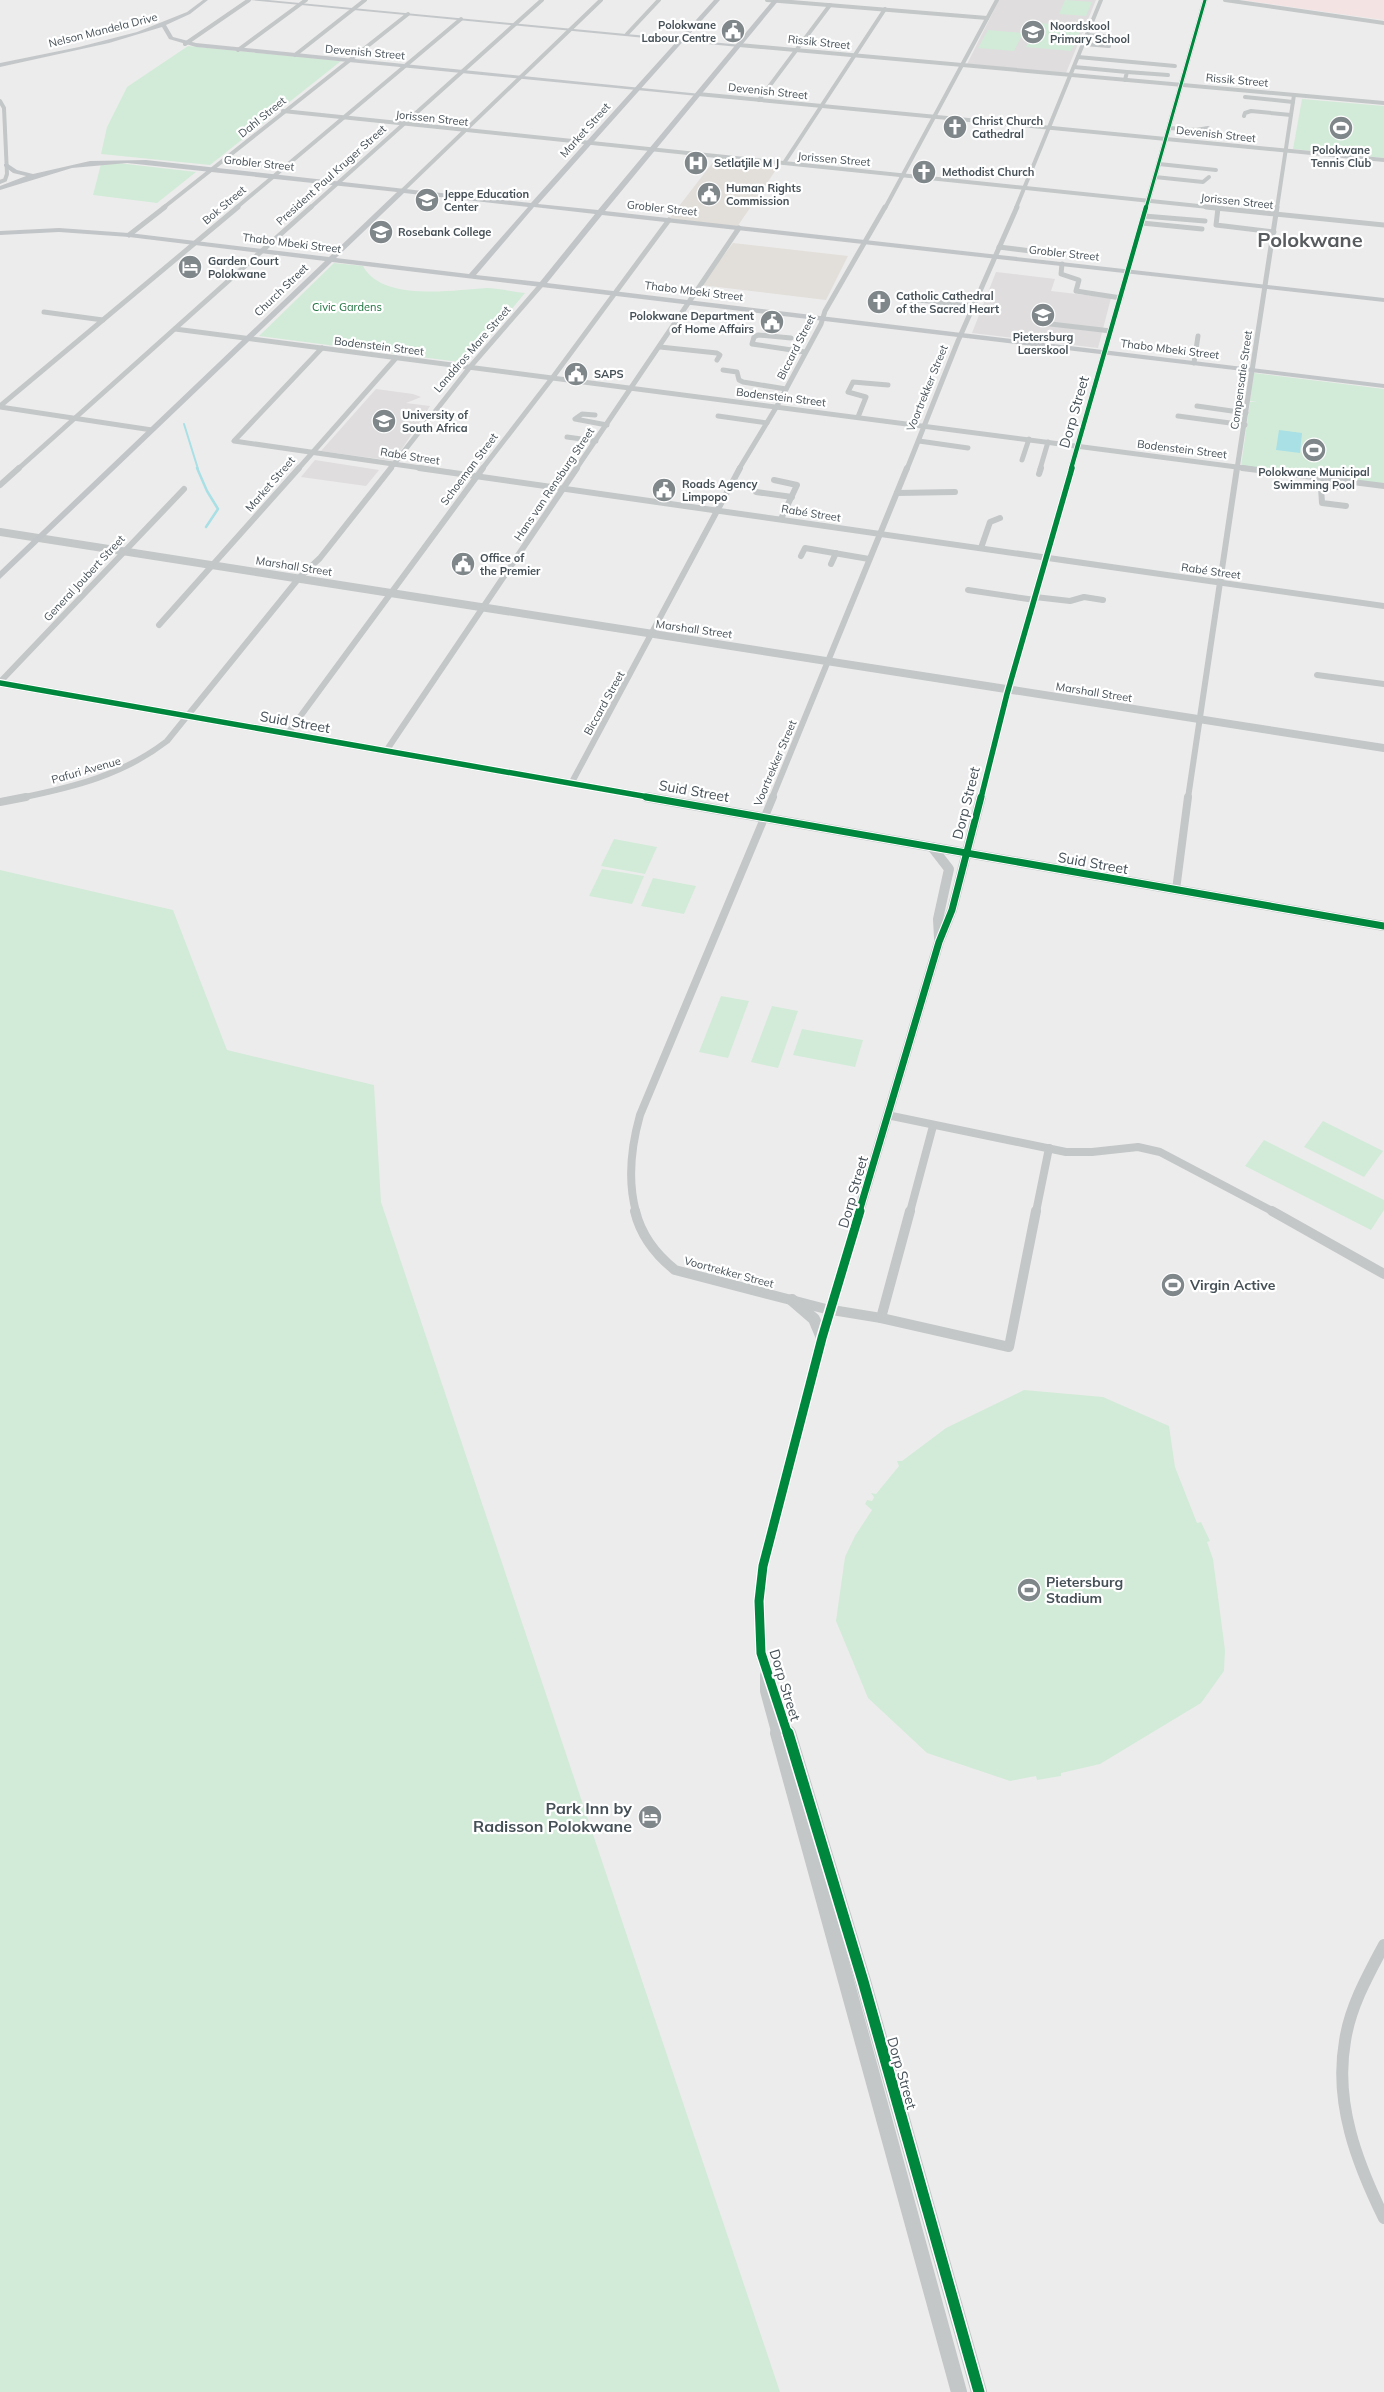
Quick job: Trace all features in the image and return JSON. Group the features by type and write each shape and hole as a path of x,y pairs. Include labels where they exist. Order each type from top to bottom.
{"main road":[{"name":"Nelson Mandela Drive","path":"0,64 138,32 188,14 206,0"},
{"name":"Rissik Street","path":"251,0 739,45"},
{"name":"Market Street","path":"471,276 587,143 717,0"},
{"name":"Landdros Mare Street","path":"542,284 776,0"},
{"name":"Nelson Mandela Drive","path":"164,23 198,1"},
{"path":"138,32 167,33 164,23"},
{"name":"Devenish Street","path":"167,33 175,40 185,44 698,94"},
{"name":"Grobler Street","path":"1,184 39,173 120,160 1384,300"},
{"path":"6,165 15,172 30,175"},
{"path":"1,184 39,173"},
{"name":"Church Street","path":"0,576 178,406 246,338 402,191"},
{"name":"Thabo Mbeki Street","path":"0,233 82,230 129,234 1384,386"}],"street":[{"path":"185,44 251,0"},
{"path":"238,50 306,0"},
{"path":"295,55 365,0"},
{"name":"President Paul Kruger Street","path":"0,485 542,0"},
{"name":"Church Street","path":"402,191 569,29 602,0"},
{"path":"627,34 659,0"},
{"path":"767,0 987,18"},
{"name":"Biccard Street","path":"572,782 718,511 778,406 846,274 903,175 997,0"},
{"name":"Voortrekker Street","path":"1049,1148 1008,1347 882,1318 831,1310 688,1274 666,1264 647,1241 640,1227 633,1200 630,1176 633,1136 640,1114 830,660 869,559 961,335 996,257 1101,0"},
{"name":"Dorp Street","path":"979,2392 938,2281 766,1691 766,1674 761,1654 759,1601 763,1566 822,1338 940,942 952,910 1008,690 1205,0"},
{"path":"1225,0 1384,23"},
{"path":"759,100 830,5"},
{"path":"784,163 820,106 856,56 885,9"},
{"name":"Dahl Street","path":"129,234 408,14"},
{"name":"Bok Street","path":"0,407 461,19"},
{"path":"1087,35 1112,37"},
{"path":"1084,44 1109,46"},
{"name":"Rissik Street","path":"739,45 1384,103"},
{"path":"1077,60 1106,54"},
{"path":"1077,60 1175,66"},
{"path":"1077,60 1129,67"},
{"path":"1077,60 1127,72 1168,76"},
{"path":"1125,80 1127,72"},
{"name":"Devenish Street","path":"698,94 1384,160"},
{"name":"Compensatie Street","path":"1194,756 1294,95"},
{"path":"1245,97 1293,102"},
{"path":"0,101 4,108 6,165 1,184"},
{"name":"Jorissen Street","path":"283,111 1384,225"},
{"path":"1244,116 1245,112 1251,111 1291,115"},
{"path":"1169,128 1196,130 1208,128"},
{"path":"1158,164 1216,170"},
{"path":"1155,177 1203,182 1209,177"},
{"path":"1218,208 1216,225 1274,232"},
{"path":"1144,216 1205,222"},
{"path":"1154,224 1156,217"},
{"name":"Schoeman Street","path":"288,733 476,476 553,377 669,220"},
{"path":"1142,223 1202,230"},
{"name":"Hans van Rensburg Street","path":"386,751 739,228"},
{"path":"999,247 1031,251"},
{"path":"1062,264 1061,274 1079,280 1076,291 1120,298"},
{"name":"Landdros Mare Street","path":"189,716 300,578 320,558 470,367 542,284"},
{"path":"911,306 914,301 919,300 974,306"},
{"path":"44,312 103,320"},
{"path":"1042,323 1111,331"},
{"name":"Bodenstein Street","path":"175,329 1384,486"},
{"path":"791,338 758,335 754,337 752,344 761,347 805,352"},
{"path":"1194,364 1198,336"},
{"path":"660,347 717,353 720,355 717,360"},
{"name":"Rabé Street","path":"322,348 234,441 1384,606"},
{"name":"Market Street","path":"159,625 396,358"},
{"path":"723,370 737,372 738,380 743,382 786,389"},
{"path":"858,417 866,397 847,391 853,382 888,385"},
{"path":"1197,406 1246,413"},
{"path":"0,407 152,430"},
{"path":"595,415 582,414 575,420 607,425"},
{"path":"718,416 767,423"},
{"path":"1178,416 1245,425"},
{"path":"567,437 596,441"},
{"path":"1022,460 1029,439"},
{"path":"918,441 968,448"},
{"path":"1039,474 1048,442"},
{"path":"774,480 797,485 781,519"},
{"path":"1346,506 1322,503 1321,487 1345,488 1350,482"},
{"name":"General Joubert Street","path":"0,682 184,489"},
{"path":"897,493 918,493 931,490 956,492"},
{"path":"756,492 792,497"},
{"path":"981,548 990,522 1000,518"},
{"name":"Marshall Street","path":"0,532 483,605 653,634 830,660 1008,690 1384,748"},
{"path":"801,556 809,540"},
{"path":"805,548 869,559"},
{"path":"831,564 836,553"},
{"path":"968,590 1070,601 1084,597 1104,600"},
{"path":"1318,674 1384,684"},
{"name":"Suid Street","path":"0,682 764,816 932,848 1384,926"},
{"name":"Pafuri Avenue","path":"0,802 66,787 128,769 152,754 189,716"},
{"path":"1176,890 1194,756"},
{"name":"Dorp Street","path":"932,848 949,869 938,919 940,942"},
{"path":"888,1115 932,1126 1078,1153 1138,1147 1160,1152 1243,1195 1384,1274"},
{"path":"882,1318 932,1126"},
{"path":"792,1300 814,1319 822,1338"},
{"path":"1384,1945 1351,2015 1343,2050 1341,2078 1347,2117 1362,2172 1384,2218"},
{"name":"Dorp Street","path":"938,2281 959,2392"}],"shaded area":[{"name":"Noordskool Primary School","path":"999,0 1096,0 1066,73 967,64"},
{"path":"1242,0 1384,0 1384,20 1312,10"},
{"path":"717,157 780,164 737,227 669,219"},
{"path":"733,243 848,256 826,300 701,285"},
{"name":"Pietersburg Laerskool","path":"996,272 1055,279 1051,291 1111,298 1098,348 972,333"},
{"name":"University of South Africa","path":"376,389 413,394 421,397 406,403 430,406 394,461 321,451"},
{"path":"315,460 379,470 366,486 301,477"}],"green space":[{"path":"1065,0 1092,2 1086,16 1059,14"},
{"path":"1038,23 1082,27 1071,51 1026,47"},
{"path":"988,30 1023,33 1014,51 978,48"},
{"path":"188,46 341,61 210,165 101,154 107,127 127,87"},
{"name":"Polokwane Tennis Club","path":"1302,99 1384,106 1384,158 1293,149"},
{"path":"118,163 196,172 157,203 93,195 101,164"},
{"name":"Civic Gardens","path":"334,263 363,266 372,277 386,285 402,289 438,291 486,288 525,293 467,363 259,336"},
{"name":"Polokwane Municipal Swimming Pool","path":"1254,373 1384,389 1384,484 1241,466 1250,402 1257,402 1250,401"},
{"path":"614,839 657,847 645,874 601,866"},
{"path":"602,869 644,876 632,904 589,896"},
{"path":"0,870 173,910 227,1050 374,1085 381,1202 780,2392 0,2392"},
{"path":"653,878 696,886 684,914 641,906"},
{"path":"721,996 749,1001 728,1058 699,1052"},
{"path":"772,1006 798,1011 778,1068 751,1062"},
{"path":"802,1029 863,1040 855,1067 793,1055"},
{"path":"1323,1121 1383,1151 1364,1177 1304,1147"},
{"path":"1264,1140 1384,1200 1384,1210 1371,1230 1245,1166"},
{"name":"Pietersburg Stadium","path":"1024,1390 1103,1397 1169,1426 1175,1467 1197,1523 1201,1522 1210,1541 1207,1542 1213,1559 1225,1650 1224,1671 1201,1703 1100,1764 1061,1773 1061,1776 1037,1780 1036,1776 1010,1781 927,1753 868,1698 836,1621 845,1557 855,1536 872,1510 865,1504 867,1500 872,1501 874,1497 871,1493 876,1494 899,1466 897,1461 902,1461 946,1428"}],"water":[{"path":"1279,430 1302,433 1300,453 1276,450"}],"waterway":[{"path":"184,424 198,469"},
{"path":"197,468 207,491 218,509 206,527"}],"cycle path":[{"path":"979,2392 863,1981 779,1704 761,1653 759,1601 763,1566 822,1338 939,942 952,910 1007,694 1205,0"},
{"path":"0,683 1384,926"}],"place":[{"name":"Polokwane Labour Centre","path":"733,31"},
{"name":"Noordskool Primary School","path":"1033,32"},
{"name":"Christ Church Cathedral","path":"955,127"},
{"name":"Polokwane Tennis Club","path":"1341,128"},
{"name":"Setlatjile M J","path":"696,163"},
{"name":"Methodist Church","path":"924,172"},
{"name":"Human Rights Commission","path":"709,194"},
{"name":"Jeppe Education Center","path":"427,200"},
{"name":"Rosebank College","path":"381,232"},
{"name":"Garden Court Polokwane","path":"190,267"},
{"name":"Catholic Cathedral of the Sacred Heart","path":"879,302"},
{"name":"Pietersburg Laerskool","path":"1043,315"},
{"name":"Polokwane Department of Home Affairs","path":"772,322"},
{"name":"SAPS","path":"576,374"},
{"name":"University of South Africa","path":"384,421"},
{"name":"Polokwane Municipal Swimming Pool","path":"1314,450"},
{"name":"Roads Agency Limpopo","path":"664,490"},
{"name":"Office of the Premier","path":"463,564"},
{"name":"Virgin Active","path":"1173,1285"},
{"name":"Pietersburg Stadium","path":"1029,1590"},
{"name":"Park Inn by Radisson Polokwane","path":"650,1817"}],"district":[{"name":"Polokwane","path":"1310,239"}]}
